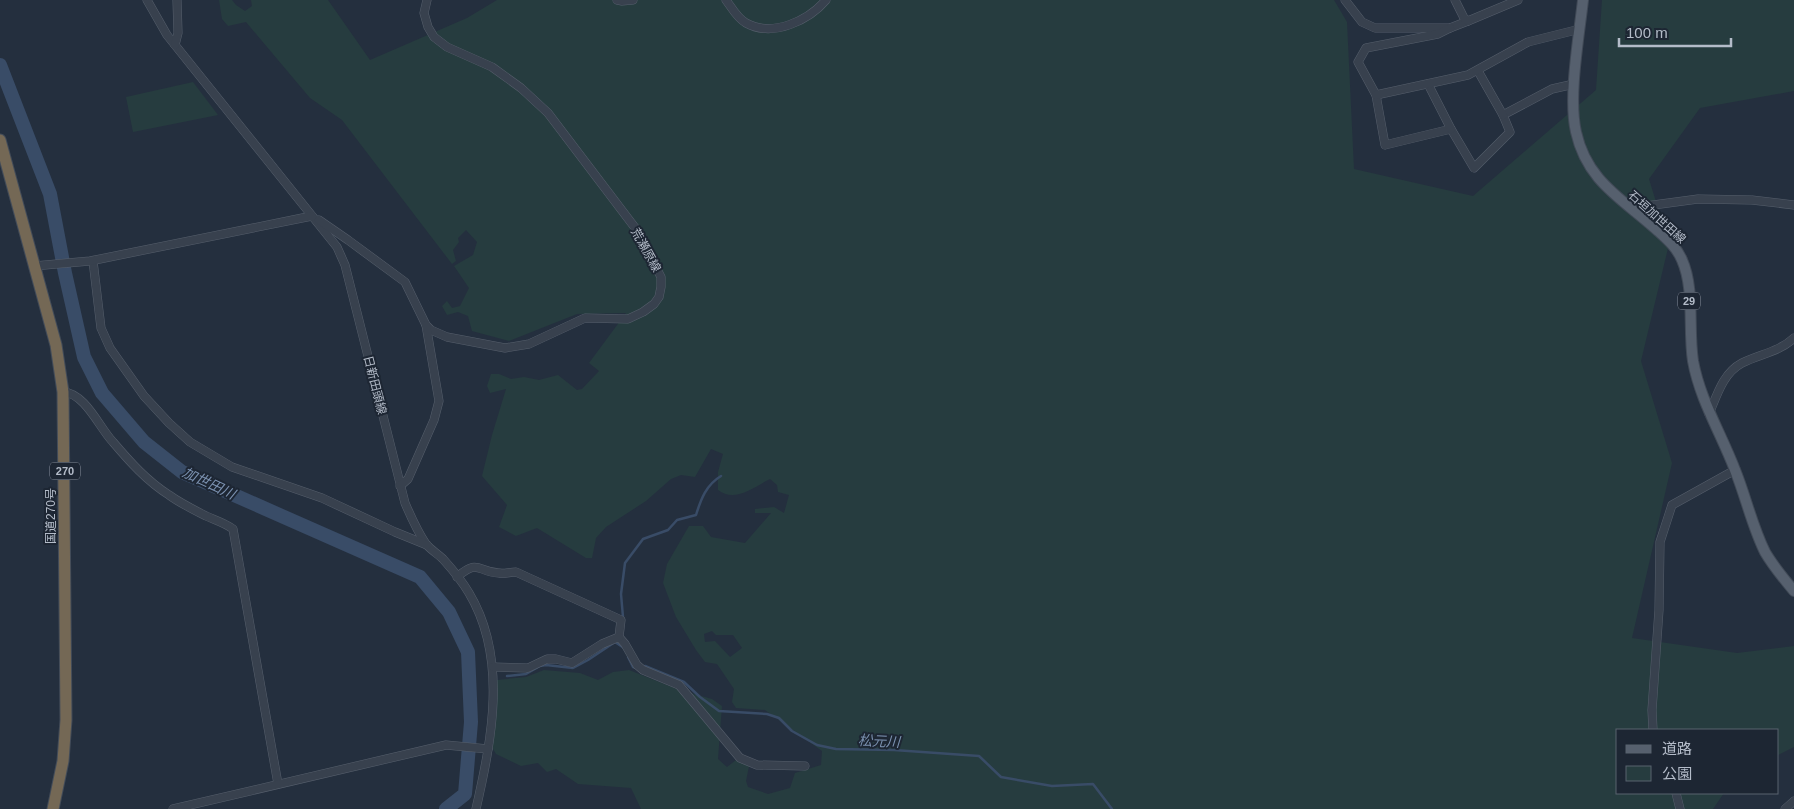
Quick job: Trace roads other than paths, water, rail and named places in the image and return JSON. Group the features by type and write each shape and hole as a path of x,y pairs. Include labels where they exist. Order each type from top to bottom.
{"highway":[{"name":"国道270号","path":"0,140 39,265 56,345 63,392 66,720 63,761 53,809"}],"main road":[{"name":"石垣加世田線","path":"1583,0 1574,84 1574,120 1583,154 1598,179 1675,247 1682,260 1688,283 1693,361 1709,414 1735,470 1754,525 1766,552 1794,592"}],"street":[{"name":"日新田頭線","path":"148,0 167,35 337,247 345,265 400,486 413,520 427,545 444,560 469,592 484,626 492,655 492,700 476,809"},
{"path":"176,45 178,33 177,0"},
{"name":"荒瀬原線","path":"426,325 431,330 447,337 505,348 529,344 584,318 628,319 654,304 659,297 662,287 661,276 636,229 548,113 522,88 492,67 447,47 434,37 428,27 424,13 427,0"},
{"path":"617,0 633,0"},
{"path":"726,0 746,23 766,28 787,25 802,20 826,0"},
{"path":"1345,0 1362,22 1376,28 1450,28"},
{"path":"1455,0 1464,18 1468,21"},
{"path":"1451,129 1385,145 1376,94 1358,62 1366,48 1438,34 1506,2 1518,0"},
{"path":"1376,94 1468,75 1528,42 1580,29"},
{"path":"1428,84 1474,168 1510,132 1503,115 1478,71"},
{"path":"1503,115 1552,89 1574,84"},
{"path":"1631,208 1698,199 1752,200 1794,205"},
{"path":"39,265 91,261 312,216 406,282 426,325 439,401 434,420 408,479 400,486"},
{"path":"91,261 101,328 110,348 144,396 190,442 232,467 322,498 427,545"},
{"path":"1709,414 1720,387 1734,368 1746,361 1781,348 1794,338"},
{"path":"63,392 79,397 105,434 136,469 169,495 205,516 227,524 233,529 278,784"},
{"path":"1653,729 1652,710 1659,610 1660,542 1672,505 1735,470"},
{"path":"457,577 468,568 474,566 500,574 516,572 621,620 619,637 637,665 643,670 679,685 740,758 757,764 805,766"},
{"path":"493,668 528,668 547,659 556,659 572,664 602,644 619,637"},
{"path":"173,809 447,745 486,748"},
{"path":"1676,794 1680,809"},
{"path":"1784,809 1794,801"}],"waterway":[{"name":"加世田川","path":"0,65 50,194 84,357 102,393 144,442 182,472 420,577 449,612 468,652 471,722 465,794 446,809"},
{"path":"623,617 621,594 625,563 643,539 668,530 677,520 696,515 708,488 721,476"},
{"name":"松元川","path":"507,676 526,674 540,666 546,665 573,668 615,642 624,648"},
{"name":"松元川","path":"628,657 633,667 637,668"},
{"name":"松元川","path":"645,666 684,682 719,711 767,714 779,718 792,731 817,745 836,749 894,750 979,756 1001,777 1052,786 1093,784 1112,809"}]}
